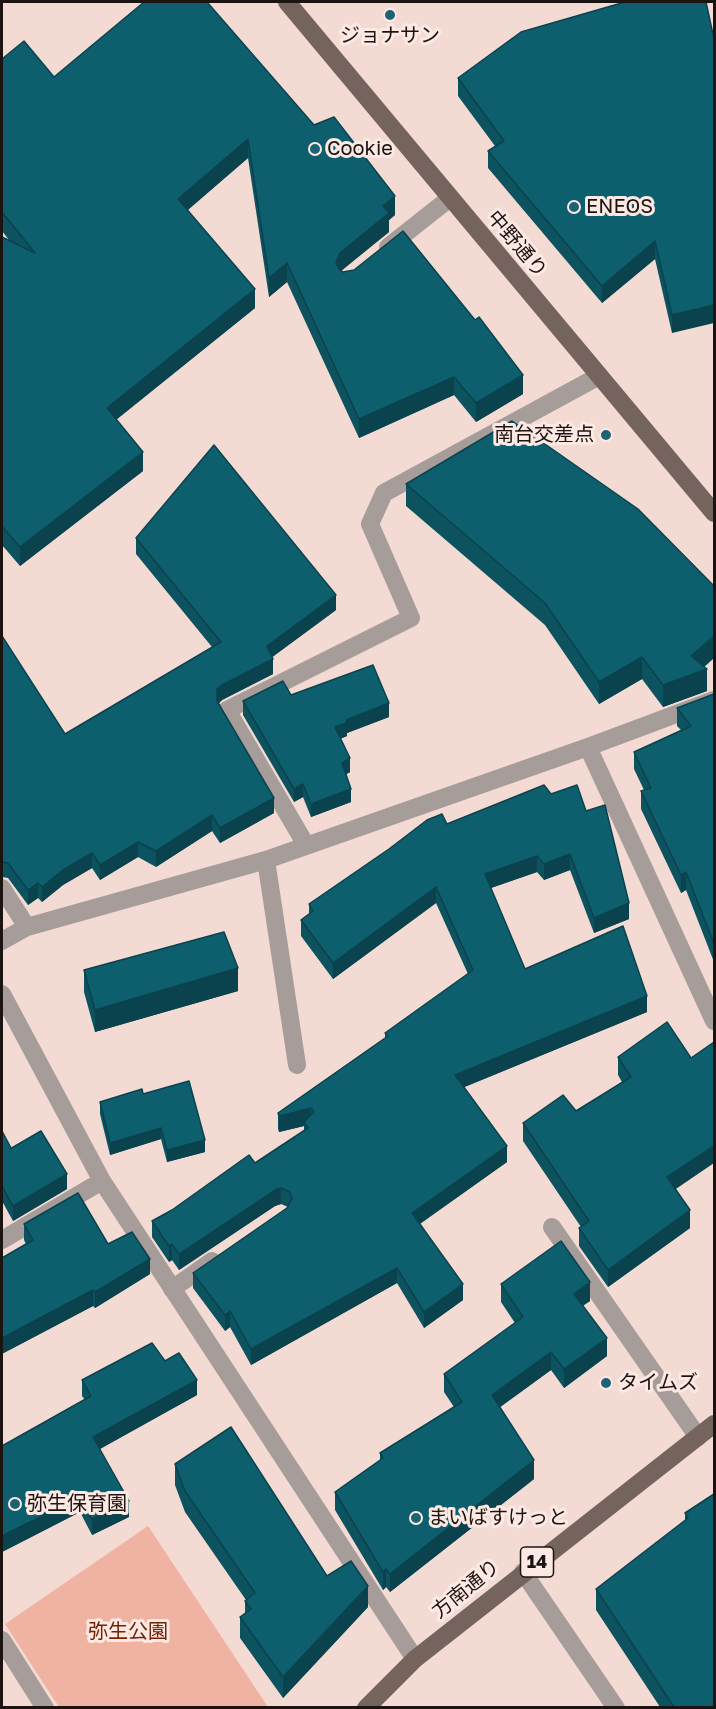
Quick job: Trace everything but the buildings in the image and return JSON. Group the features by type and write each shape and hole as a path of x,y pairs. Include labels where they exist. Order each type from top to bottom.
{"main road":[{"name":"中野通り","path":"289,2 714,513"},
{"name":"方南通り","path":"366,1707 415,1659 523,1572 710,1429"}],"street":[{"path":"372,260 450,198"},
{"path":"306,845 227,710 411,618 370,524 384,493 599,376"},
{"path":"2,941 27,927 266,860 588,747 714,700"},
{"path":"588,747 714,1021"},
{"path":"266,860 297,1065"},
{"path":"2,888 27,927"},
{"path":"2,994 102,1181 415,1659"},
{"path":"2,1239 102,1181"},
{"path":"552,1227 710,1429"},
{"path":"171,1288 226,1252"},
{"path":"523,1572 616,1707"},
{"path":"2,1640 45,1707"}],"green space":[{"name":"弥生公園","path":"148,1526 268,1707 59,1707 5,1624"}],"place":[{"name":"ジョナサン","path":"390,15"},
{"name":"Cookie","path":"315,149"},
{"name":"ENEOS","path":"574,207"},
{"name":"南台交差点","path":"606,435"},
{"name":"タイムズ","path":"606,1383"},
{"name":"弥生保育園","path":"15,1504"},
{"name":"まいばすけっと","path":"416,1518"}]}
